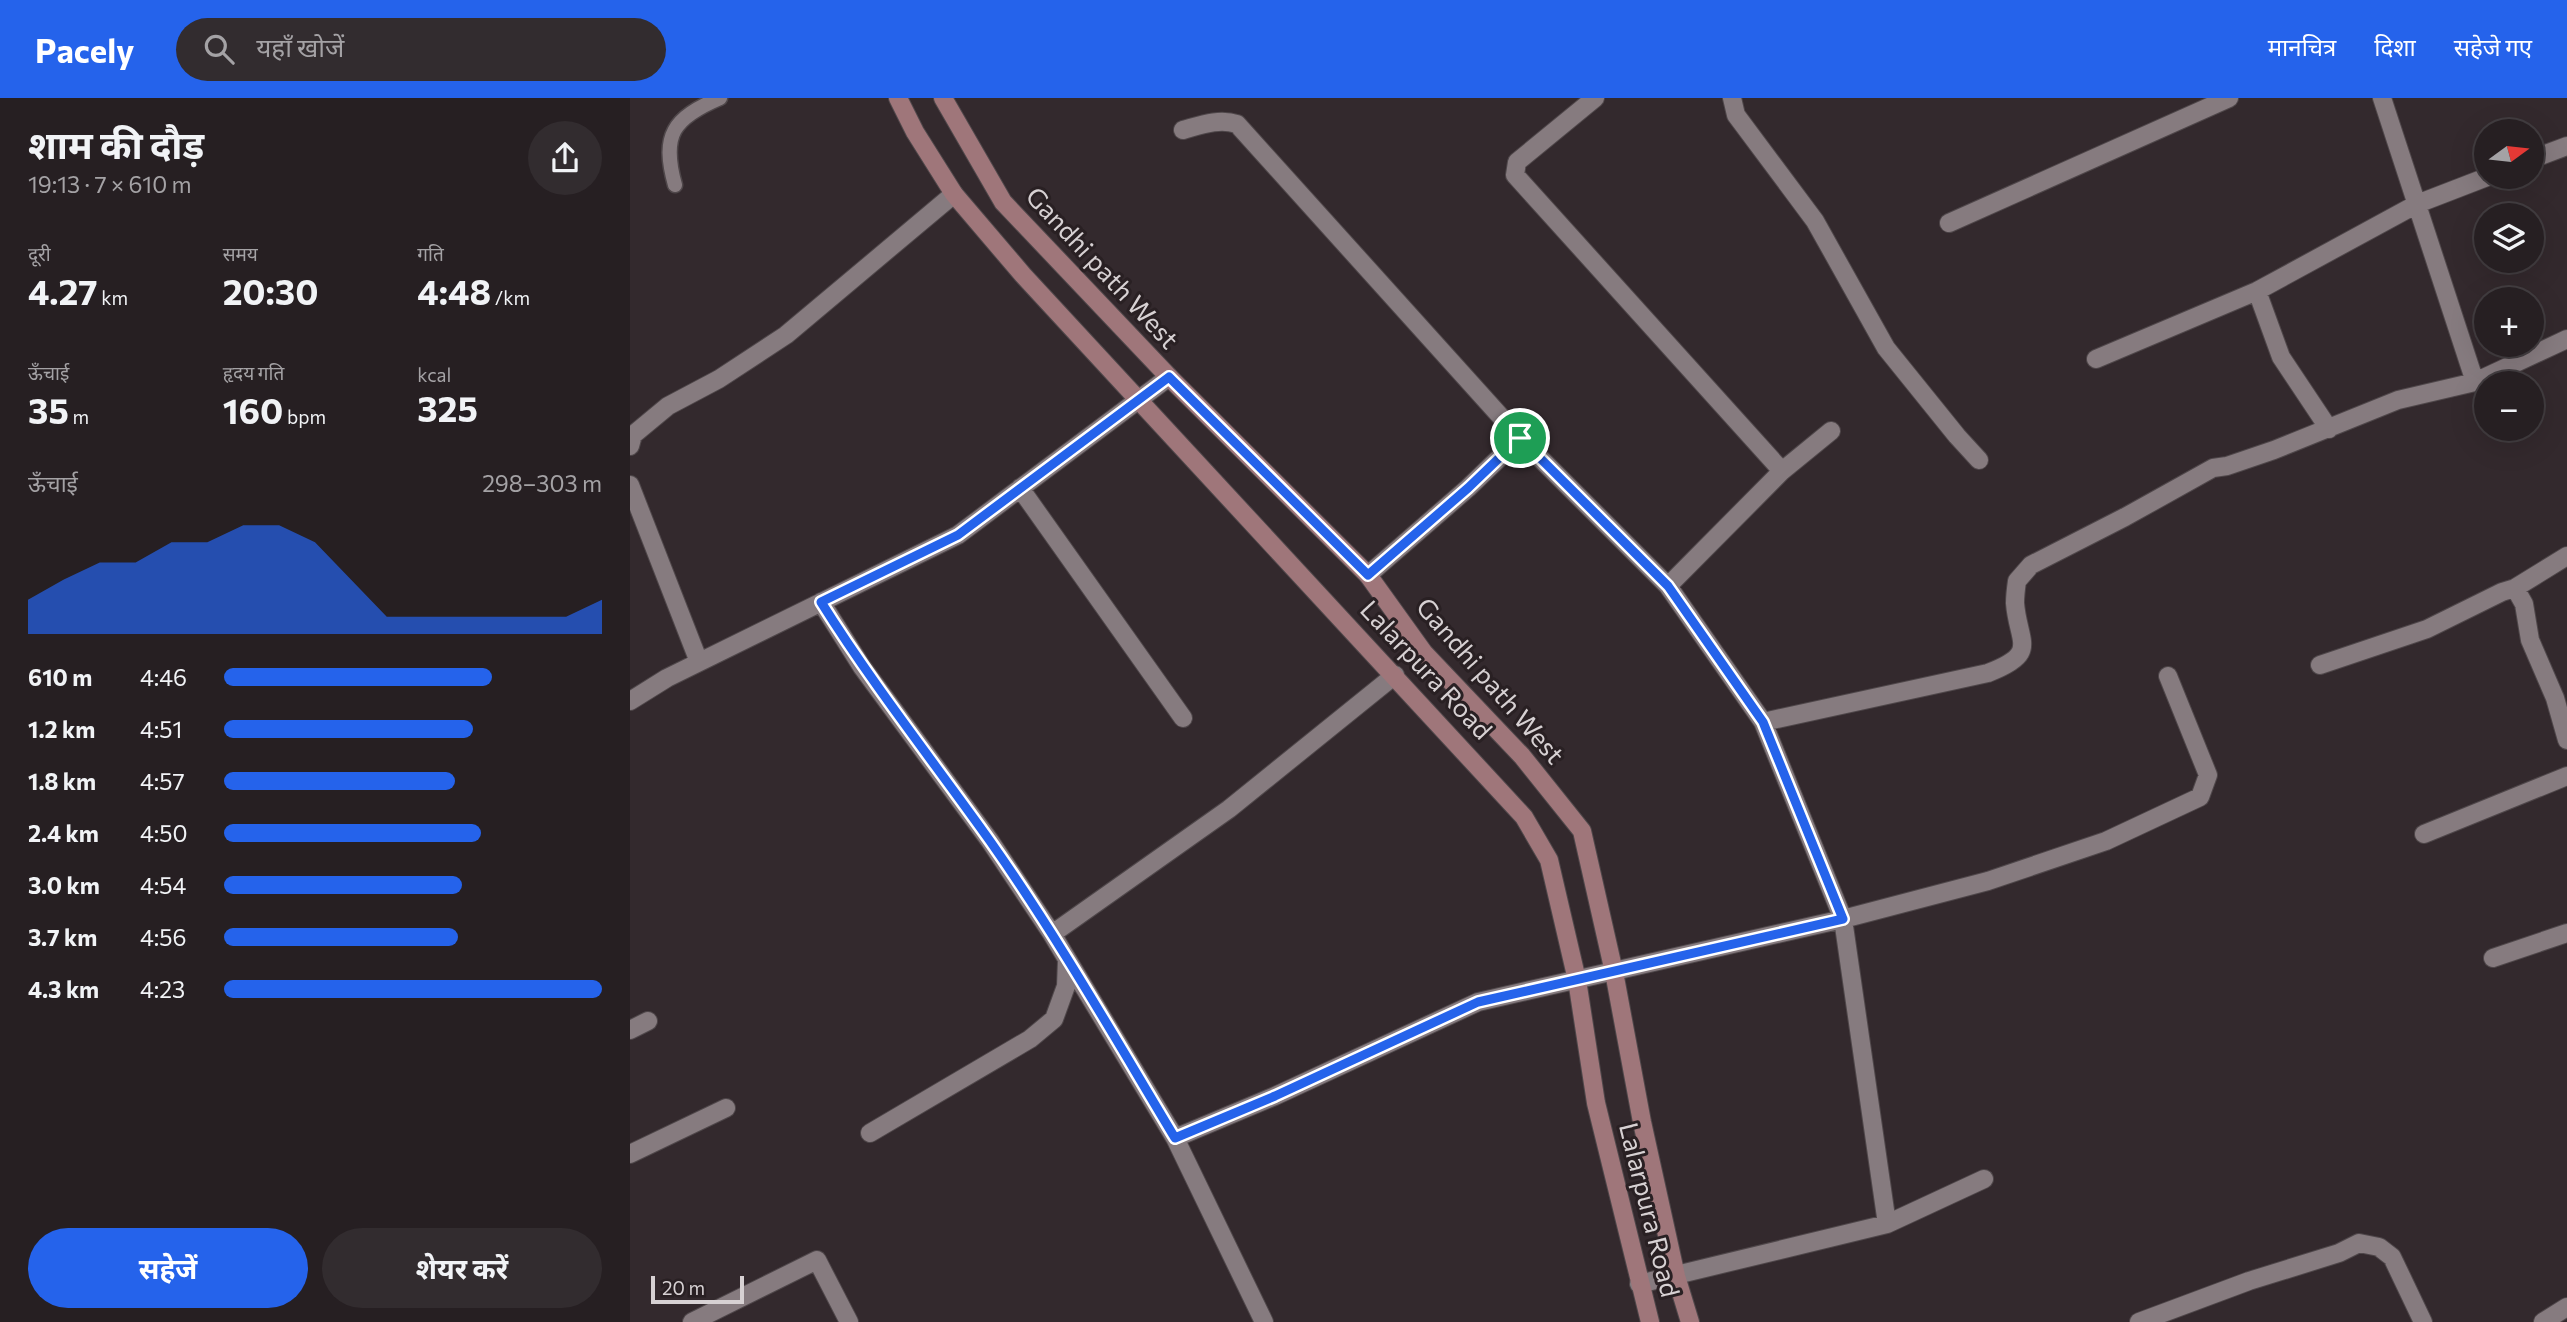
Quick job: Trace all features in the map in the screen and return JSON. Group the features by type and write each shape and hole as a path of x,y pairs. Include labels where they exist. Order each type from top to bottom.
{"street":[{"name":"Lalarpura Road","path":"898,98 915,132 954,194 1023,275 1395,674 1524,817 1549,860 1577,980 1596,1103 1650,1322"},
{"name":"Gandhi path West","path":"943,98 1003,202 1169,377 1368,575 1424,653 1522,756 1582,831 1614,972 1642,1122 1676,1276 1690,1322"},
{"path":"1595,98 1517,162 1515,175 1782,471"},
{"path":"1732,98 1736,115 1815,221 1886,348 1979,460"},
{"path":"1949,223 1997,204 2229,98"},
{"path":"2382,98 2474,379"},
{"path":"1183,130 1227,121 1237,124 1520,438 1668,586 1763,722 1843,919 1887,1224"},
{"path":"2544,155 2567,146"},
{"path":"2096,359 2257,290 2417,204 2474,182"},
{"path":"630,446 633,435 667,406 719,379 786,335 954,194"},
{"path":"2257,290 2281,357 2329,429"},
{"path":"2499,371 2567,339"},
{"path":"630,701 699,662 958,535 1169,377"},
{"path":"1763,722 1988,673 2008,665 2020,654 2023,638 2015,604 2017,580 2031,565 2213,468 2227,466 2329,429 2399,400 2474,382"},
{"path":"1668,586 1782,471 1831,431"},
{"path":"1368,575 1468,488 1520,438"},
{"path":"630,485 699,662"},
{"path":"1020,488 1183,718"},
{"path":"2320,665 2427,629 2515,588 2567,556"},
{"path":"2515,588 2524,604 2530,640 2556,698 2567,740"},
{"path":"821,602 862,667 990,841 1052,934 1175,1138 1265,1322"},
{"path":"1052,934 1229,809 1395,674"},
{"path":"1175,1138 1275,1096 1478,1002 1843,919 1988,881 2106,841 2200,797 2207,775 2168,676"},
{"path":"2424,834 2567,776"},
{"path":"2493,958 2567,933"},
{"path":"870,1133 1030,1039 1054,1019 1066,986 1067,959"},
{"path":"630,1030 648,1021"},
{"path":"630,1154 726,1108"},
{"path":"1639,1284 1887,1224 1984,1179"},
{"path":"2139,1322 2249,1281 2339,1253 2359,1243 2379,1247 2392,1257 2423,1322"},
{"path":"692,1322 817,1260 849,1322"},
{"path":"2543,1322 2567,1307"}],"lane":[{"path":"675,185 668,159 671,133 698,108 720,98"}],"route":[{"path":"1169,377 1368,575 1468,488 1520,438 1668,586 1763,722 1843,919 1478,1002 1275,1096 1175,1138 1052,934 990,841 862,667 821,602 958,535 1169,377"}]}
